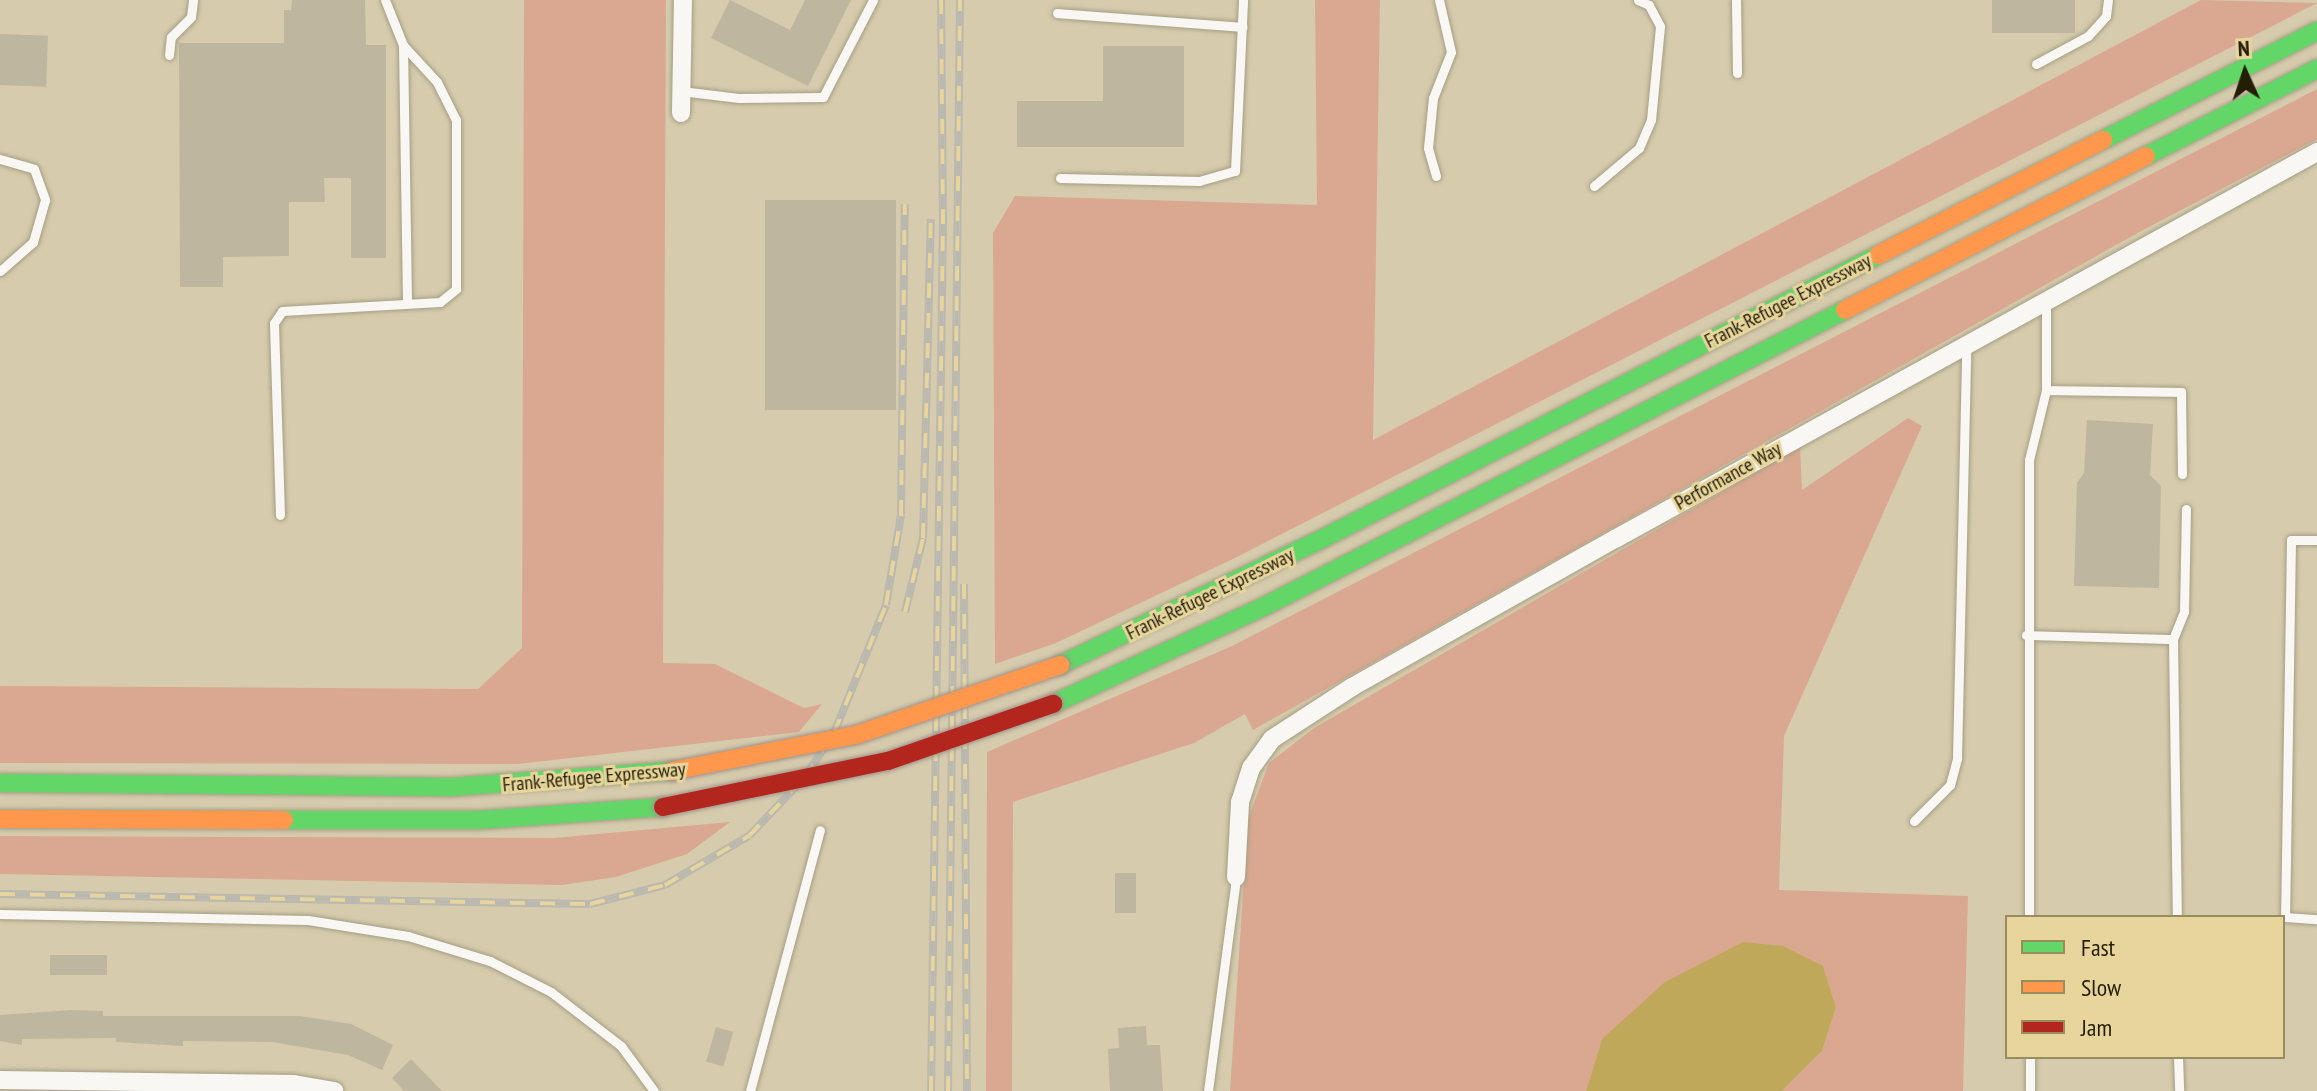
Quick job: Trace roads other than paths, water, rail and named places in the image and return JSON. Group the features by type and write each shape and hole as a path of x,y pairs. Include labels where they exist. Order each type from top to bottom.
{"highway":[{"name":"Frank-Refugee Expressway","path":"0,783 452,787 672,771 856,735 948,708 1060,665 1314,543 2317,31"},
{"name":"Frank-Refugee Expressway","path":"0,819 478,820 663,807 888,761 1053,704 1263,607 2317,69"}],"street":[{"path":"681,113 683,0"},
{"name":"Performance Way","path":"1236,877 1240,802 1251,768 1272,739 1352,687 1966,342 2317,153"},
{"path":"0,1080 294,1084 334,1091"}],"lane":[{"path":"169,55 171,37 191,17 193,0"},
{"path":"280,515 274,323 282,311 298,306 440,302 456,289 456,120 437,82 403,45 385,0"},
{"path":"681,91 739,98 823,97 873,0"},
{"path":"1060,178 1199,181 1235,171 1243,0"},
{"path":"1436,176 1428,148 1433,98 1451,52 1439,0"},
{"path":"1594,186 1639,148 1651,120 1660,26 1649,5 1638,0"},
{"path":"1736,0 1737,73"},
{"path":"2036,64 2088,36 2106,16 2108,0"},
{"path":"1057,13 1242,27"},
{"path":"403,45 407,303"},
{"path":"0,159 34,169 45,200 33,242 0,271"},
{"path":"2029,915 2026,635 2029,460 2046,390 2046,299"},
{"path":"1914,821 1950,785 1957,758 1966,342"},
{"path":"2046,390 2181,392 2182,474"},
{"path":"2177,915 2173,639 2184,612 2186,509"},
{"path":"2317,540 2291,540 2285,917 2317,919"},
{"path":"2026,635 2173,639"},
{"path":"750,1091 820,830"},
{"path":"1208,1091 1236,877"},
{"path":"0,914 308,920 408,936 490,961 551,992 621,1046 654,1091"},
{"path":"2030,1059 2030,1091"},
{"path":"2178,1059 2179,1091"}],"railway":[{"path":"931,1091 943,224 941,0"},
{"path":"948,1091 960,0"},
{"path":"0,894 590,904 665,885 749,836 805,777 834,733 886,605 901,515 905,204"},
{"path":"905,612 923,538 931,219"},
{"path":"964,584 967,1091"}]}
